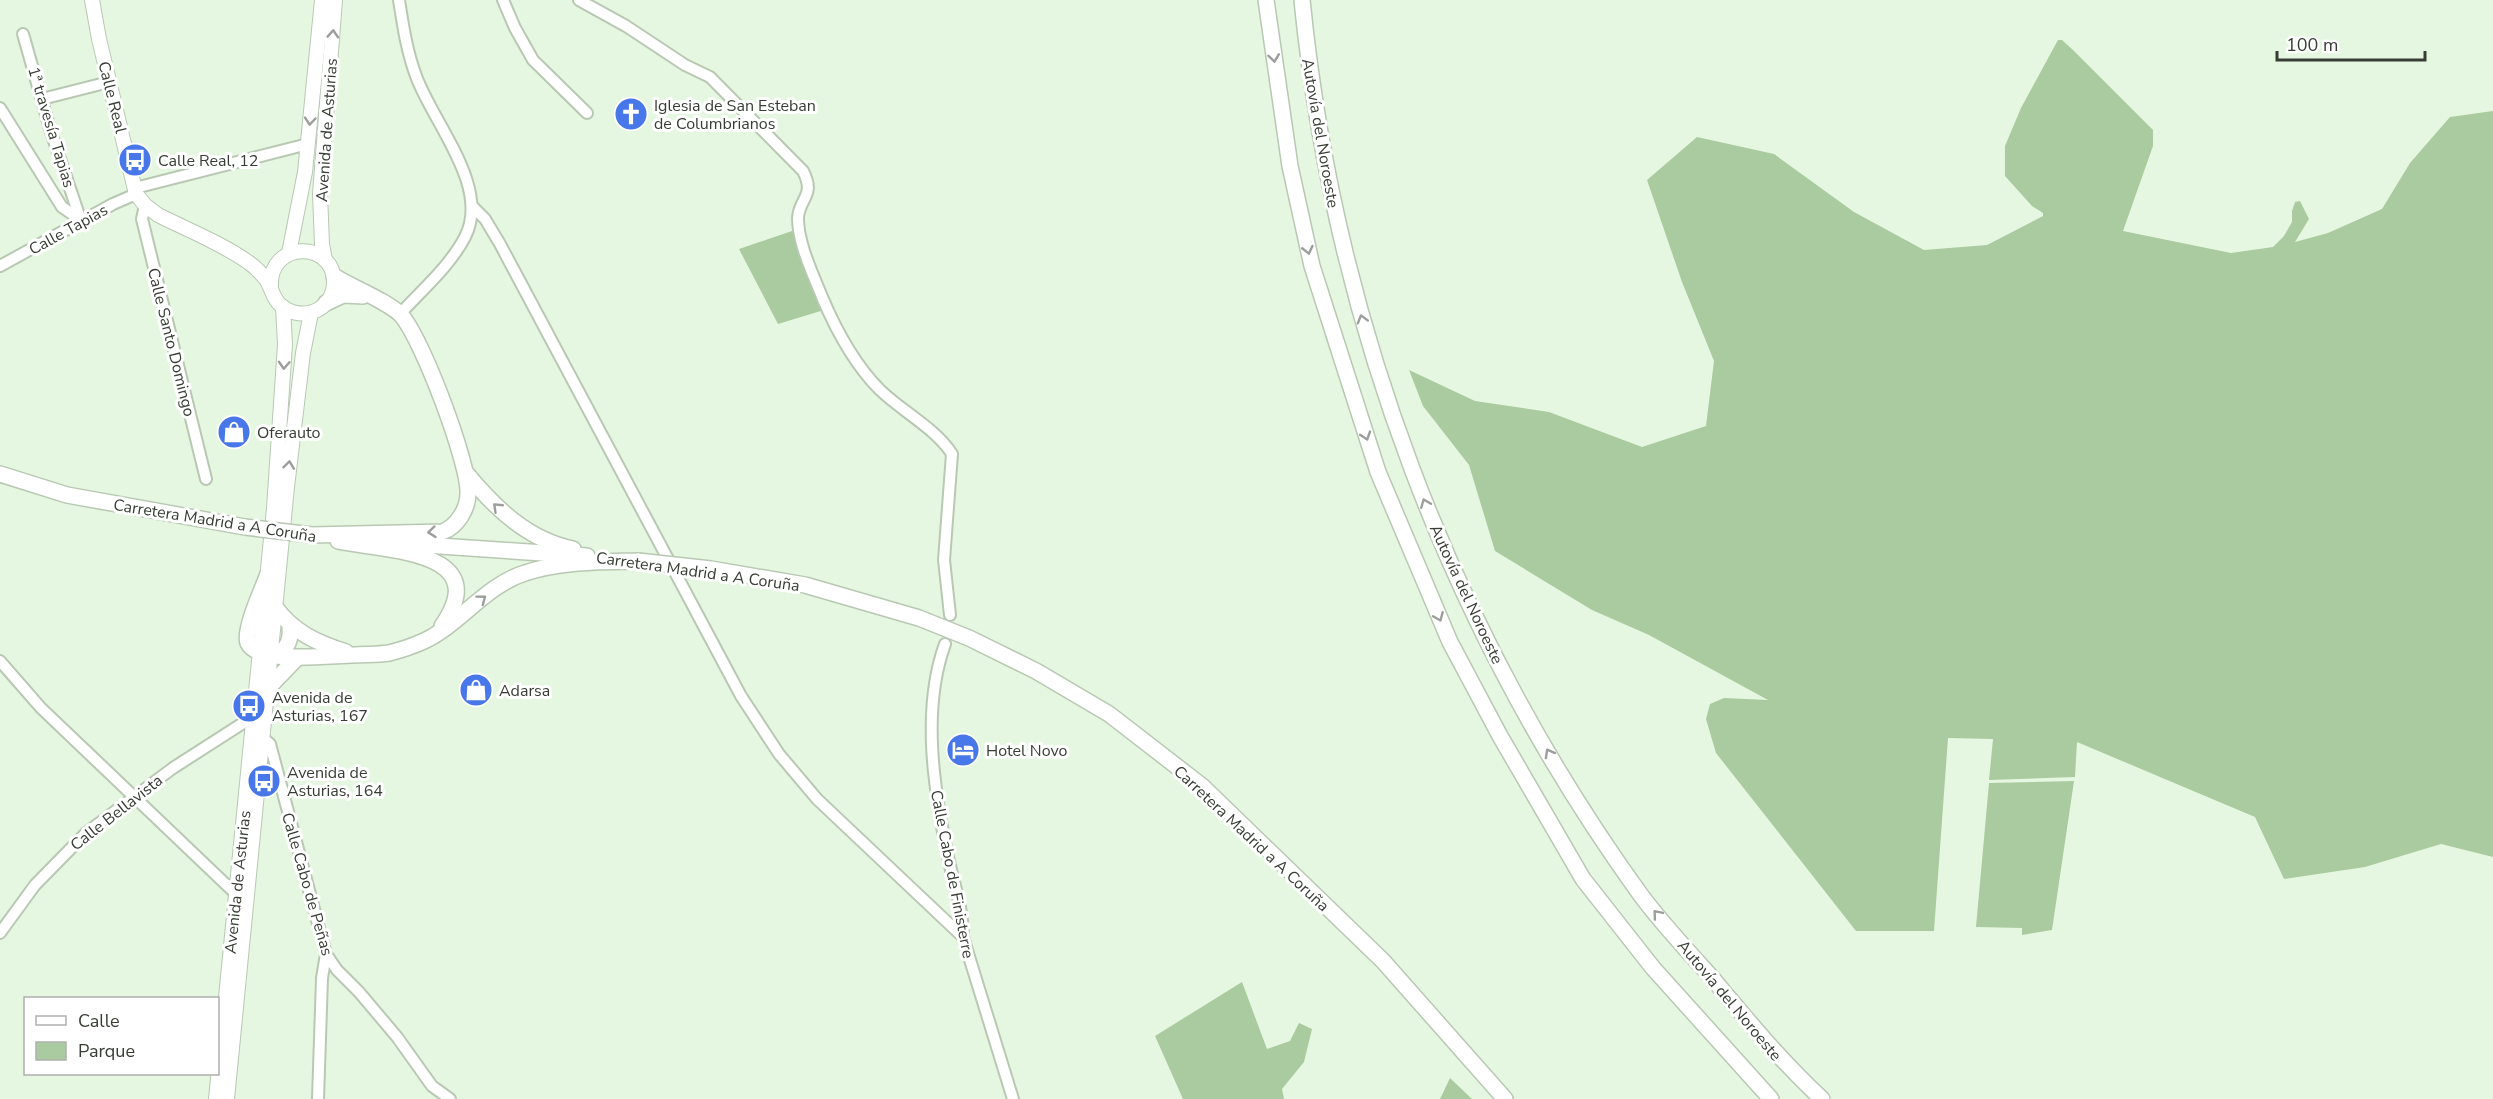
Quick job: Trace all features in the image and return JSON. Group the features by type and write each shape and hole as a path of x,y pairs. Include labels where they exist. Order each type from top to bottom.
{"highway":[{"name":"Autovía del Noroeste","path":"1266,0 1290,166 1312,266 1378,472 1450,642 1500,736 1583,879 1653,968 1771,1099"},
{"name":"Autovía del Noroeste","path":"1302,0 1310,78 1343,251 1372,356 1414,474 1450,564 1493,651 1559,771 1641,895 1786,1066 1822,1099"},
{"path":"312,535 427,533 451,529 464,512 469,496 467,474 428,364 400,314 334,276"},
{"path":"326,303 343,295 372,298"},
{"name":"Carretera Madrid a A Coruña","path":"0,474 67,495 244,527 418,546 550,553 711,569 805,585 919,618 969,638 1028,666 1109,714 1202,786 1383,961 1505,1099"},
{"path":"467,474 506,516 532,534 568,548 638,561"},
{"path":"312,535 426,556 443,564 457,594 450,614 436,634"},
{"path":"268,574 247,636 251,647 269,654 296,659 395,651 436,634 489,593 525,573 595,562 638,561"},
{"path":"275,607 290,625 318,642 355,654"},
{"path":"269,654 286,648 290,625"},
{"path":"268,688 296,659"}],"main road":[{"name":"Calle Real","path":"92,0 109,82 138,196"},
{"name":"Avenida de Asturias","path":"284,258 305,172 322,0"},
{"name":"Avenida de Asturias","path":"325,260 320,194 335,0"},
{"path":"138,196 158,215 249,262 264,276 276,300 283,307 295,313 311,313 326,303 334,289 334,276 325,260 315,253 303,250 284,258 249,262"},
{"path":"271,288 272,274 284,258"},
{"path":"268,574 285,355 283,307"},
{"name":"Avenida de Asturias","path":"227,1099 268,688 269,654 303,354 311,313"},
{"name":"Avenida de Asturias","path":"219,1068 254,716 269,654"},
{"name":"Avenida de Asturias","path":"216,1099 218,1075"}],"street":[{"path":"399,0 402,25 416,78 468,181 473,207 466,235 456,252 400,314"},
{"path":"503,0 532,60 587,113"},
{"path":"579,0 626,26 677,60 710,77 803,171 808,180 808,189 798,217 807,258 823,299 846,344 880,390 942,442 952,454 944,560 950,615"},
{"name":"1ª travesía Tapias","path":"23,34 50,129 81,221"},
{"path":"42,99 109,82"},
{"path":"0,108 62,207 81,221"},
{"name":"Calle Tapias","path":"0,266 81,221 138,196 308,144"},
{"name":"Calle Santo Domingo","path":"138,196 206,480"},
{"path":"473,207 485,219 500,244 741,696 779,754 817,799 963,937"},
{"name":"Calle Cabo de Finisterre","path":"945,644 939,663 931,747 936,799 963,913 963,937 1013,1099"},
{"path":"0,661 41,708 236,894"},
{"name":"Calle Bellavista","path":"0,933 35,885 86,832 133,797 254,716"},
{"name":"Calle Cabo de Peñas","path":"262,737 270,744 326,954 337,970 397,1037 432,1086 450,1099"},
{"path":"318,1099 322,978 326,954"}],"green space":[{"path":"2058,40 2062,40 2073,50 2153,130 2153,146 2123,231 2231,253 2273,247 2284,236 2292,222 2295,202 2300,201 2309,219 2295,242 2328,233 2382,209 2410,163 2450,117 2493,111 2493,857 2441,844 2365,867 2284,879 2255,817 2077,742 2075,777 1989,780 1993,739 1948,738 1934,931 1856,931 1716,753 1706,719 1710,704 1724,698 1768,700 1649,635 1592,610 1495,551 1469,465 1423,406 1409,370 1475,401 1549,412 1642,447 1706,426 1714,361 1682,282 1647,180 1697,137 1774,154 1854,212 1924,250 1987,245 2043,216 2043,213 2032,206 2005,176 2005,146 2021,108"},
{"path":"792,231 824,310 778,324 739,249"},
{"path":"2074,781 2052,930 2022,935 2022,928 1976,927 1989,783"},
{"path":"1242,982 1267,1049 1290,1041 1299,1023 1312,1029 1304,1062 1282,1089 1284,1099 1183,1099 1155,1036"},
{"path":"1450,1078 1472,1099 1440,1099"}],"place":[{"name":"Iglesia de San Esteban de Columbrianos","path":"631,114"},
{"name":"Calle Real, 12","path":"135,160"},
{"name":"Oferauto","path":"234,432"},
{"name":"Adarsa","path":"476,690"},
{"name":"Avenida de Asturias, 167","path":"249,706"},
{"name":"Hotel Novo","path":"963,750"},
{"name":"Avenida de Asturias, 164","path":"264,781"}]}
